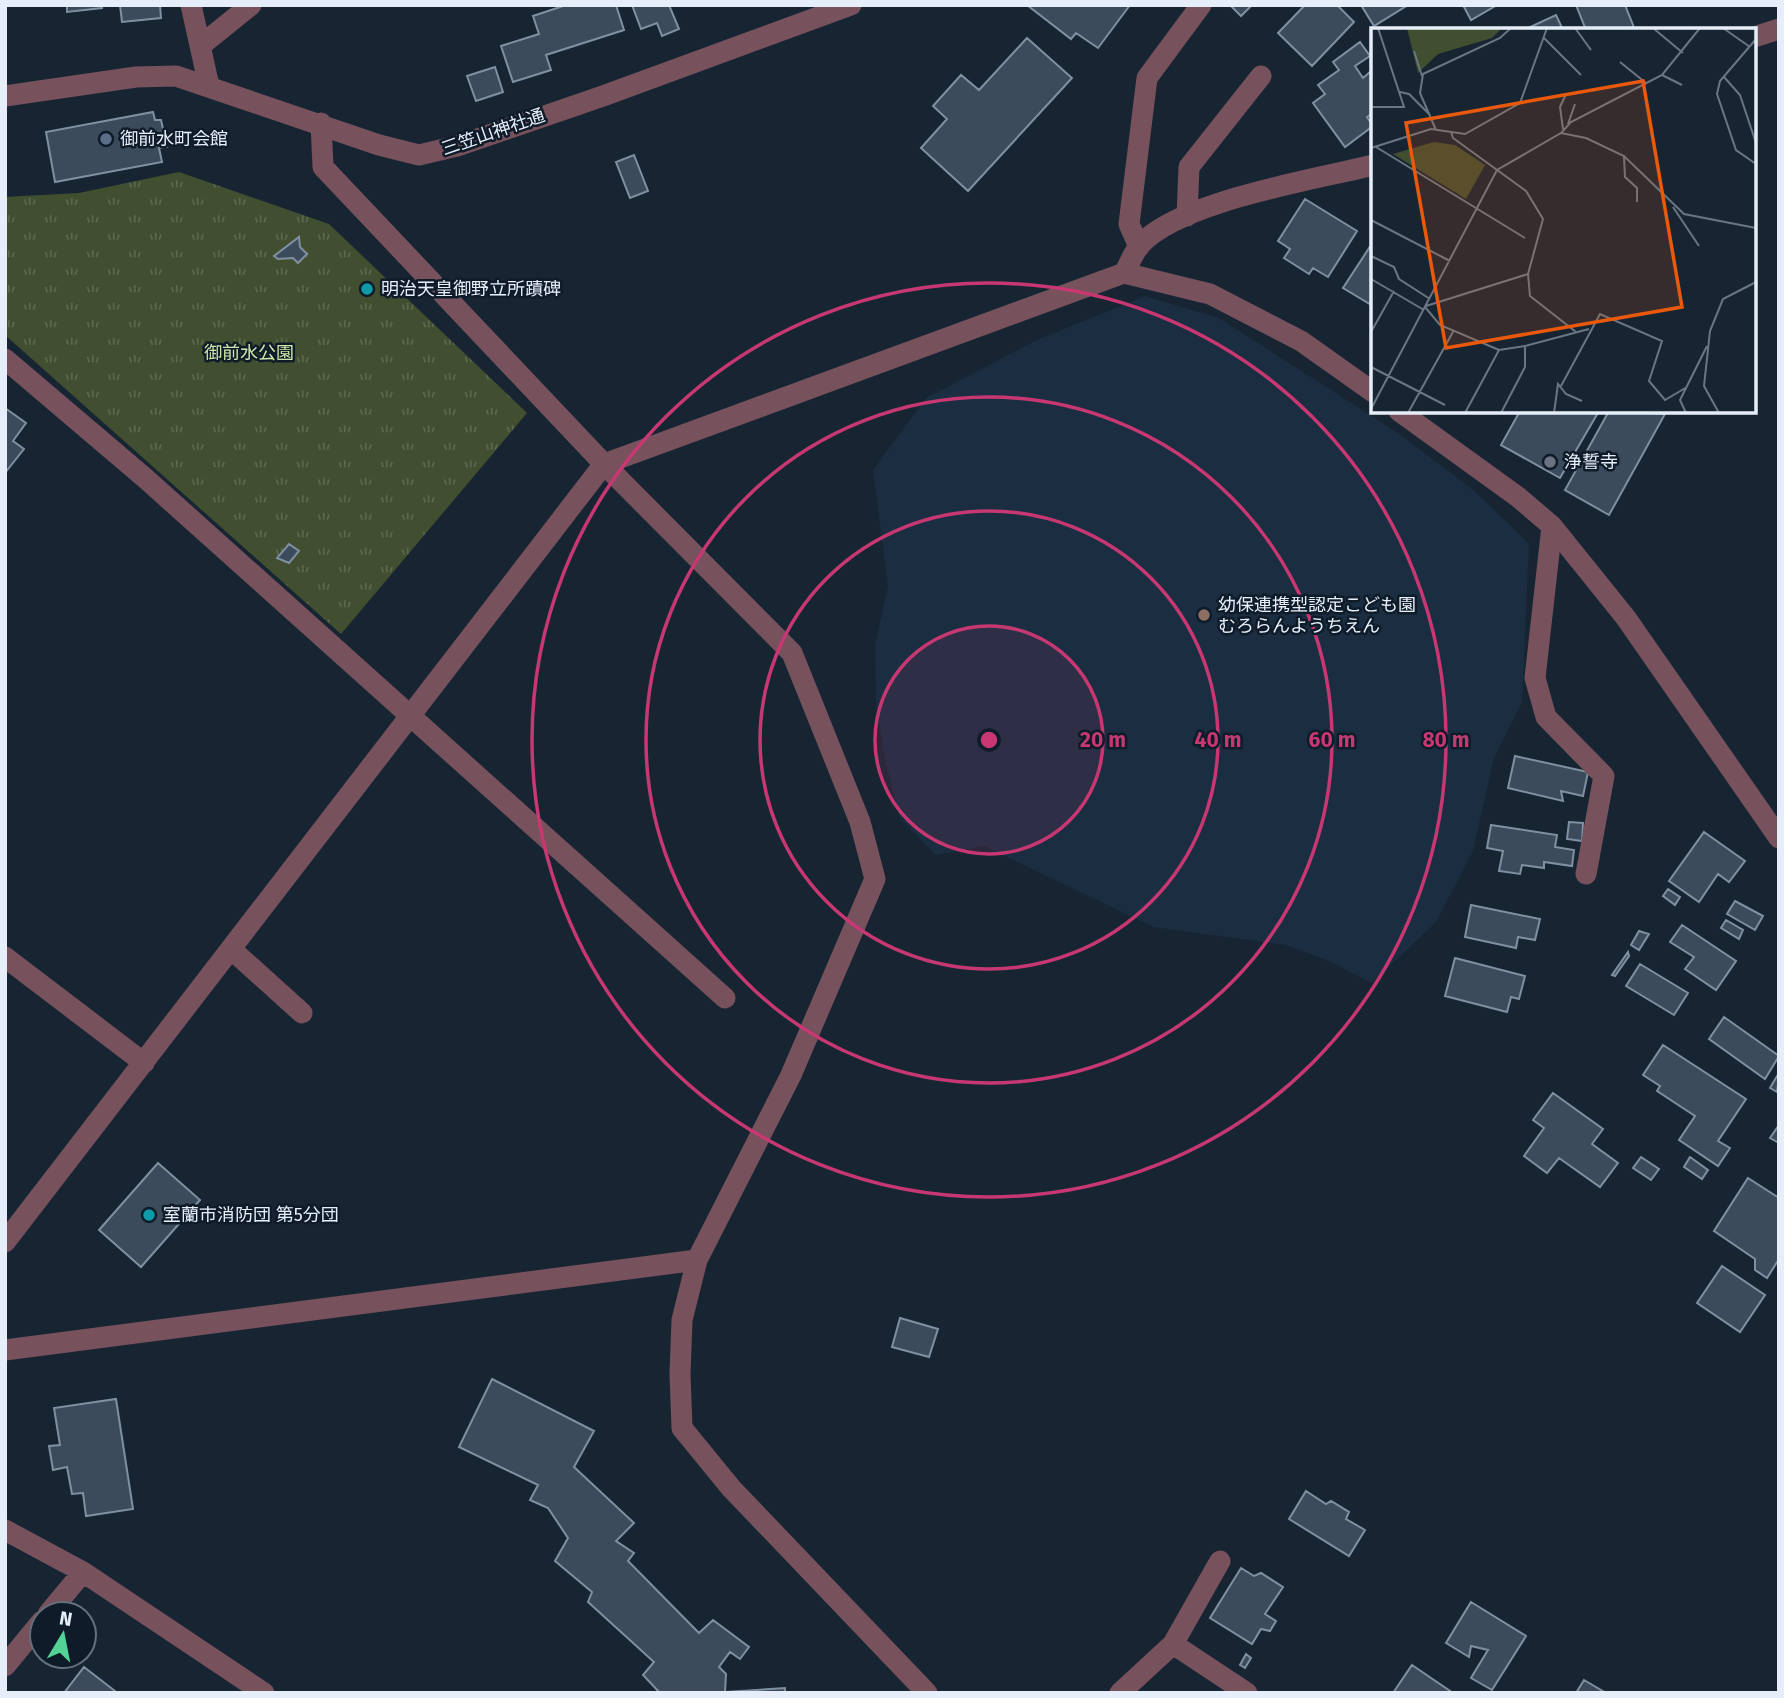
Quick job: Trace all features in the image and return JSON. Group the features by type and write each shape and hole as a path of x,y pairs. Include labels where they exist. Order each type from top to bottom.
{"street":[{"path":"191,5 209,86"},
{"path":"200,46 251,5"},
{"name":"三笠山神社通","path":"5,96 136,77 176,76 419,155 690,65 851,5"},
{"path":"1139,247 1129,224 1147,78 1201,5"},
{"path":"1756,36 1779,29"},
{"path":"1187,216 1189,167 1261,76"},
{"path":"321,123 323,167 604,464 693,550 792,653 860,822 875,878 791,1075 697,1260 682,1320 682,1428 741,1498 927,1693"},
{"path":"1124,273 1139,247 1187,216 1246,196 1371,165"},
{"path":"5,1242 604,464 1124,273 1210,294 1301,341 1371,391"},
{"path":"5,359 145,478 409,718 725,998"},
{"path":"1402,413 1518,497 1552,526 1626,618 1779,838"},
{"path":"1552,526 1535,678 1546,717 1604,776 1586,874"},
{"path":"231,949 302,1013"},
{"path":"5,957 144,1063"},
{"path":"5,1350 697,1260"},
{"path":"5,1530 83,1572 264,1693"},
{"path":"1120,1693 1173,1644 1220,1561"},
{"path":"60,1600 83,1572"},
{"path":"5,1666 28,1638"},
{"path":"1173,1644 1247,1693"}],"shaded area":[{"name":"幼保連携型認定こども園 むろらんようちえん","path":"1145,296 1219,318 1398,433 1471,488 1529,543 1522,702 1494,758 1473,851 1436,922 1372,983 1329,961 1286,945 1153,927 984,846 936,855 900,818 885,760 876,702 875,645 888,586 873,470 926,398 1037,340"}],"green space":[{"name":"御前水公園","path":"179,172 329,224 527,413 341,634 5,335 5,197 79,193"}],"building":[{"path":"67,5 102,5 102,8 67,12"},
{"path":"120,5 160,5 161,18 122,22"},
{"path":"566,5 616,5 624,30 546,55 551,70 513,82 501,46 539,34 533,16"},
{"path":"632,5 669,5 679,29 662,36 657,23 641,29"},
{"path":"1027,5 1130,5 1098,48 1076,33 1071,39"},
{"path":"1230,5 1252,5 1241,16"},
{"path":"1305,5 1337,5 1354,22 1312,66 1278,33"},
{"path":"1361,5 1408,5 1374,26"},
{"path":"1463,5 1497,5 1471,20"},
{"path":"1576,5 1625,5 1634,28 1585,28"},
{"path":"1556,15 1562,28 1528,28"},
{"path":"1027,38 1072,78 968,191 921,148 947,119 933,106 961,75 979,90"},
{"path":"1360,42 1370,56 1355,66 1363,78 1371,73 1371,114 1367,117 1371,128 1345,147 1313,103 1325,94 1318,85 1339,70 1333,62"},
{"path":"495,67 503,92 476,101 467,76"},
{"name":"御前水町会館","path":"153,112 155,120 161,120 167,147 159,148 162,162 55,182 46,132"},
{"path":"634,155 648,191 630,198 616,162"},
{"path":"1305,199 1357,231 1328,277 1313,268 1309,274 1284,258 1290,249 1278,241"},
{"path":"299,237 300,247 307,254 298,263 293,258 278,259 274,256"},
{"path":"1371,245 1371,305 1343,288"},
{"path":"5,408 26,423 13,441 24,449 5,473"},
{"name":"浄誓寺","path":"1519,413 1598,413 1560,478 1501,445"},
{"path":"1608,413 1665,414 1609,515 1565,490"},
{"path":"289,544 299,551 289,563 277,558"},
{"path":"1515,756 1588,772 1583,796 1561,791 1563,801 1508,788"},
{"path":"1569,822 1583,823 1582,841 1567,839"},
{"path":"1491,825 1557,835 1555,847 1574,850 1572,866 1544,862 1544,868 1522,865 1520,874 1499,871 1503,851 1487,848"},
{"path":"1704,832 1745,861 1729,882 1718,874 1699,902 1669,881"},
{"path":"1668,889 1680,897 1675,905 1663,896"},
{"path":"1735,901 1763,916 1755,930 1727,914"},
{"path":"1471,905 1540,919 1535,940 1518,937 1516,948 1465,937"},
{"path":"1726,920 1743,930 1739,939 1721,928"},
{"path":"1682,925 1736,961 1716,990 1685,969 1694,957 1670,942"},
{"path":"1639,931 1649,934 1639,950 1631,945"},
{"path":"1628,952 1629,956 1615,976 1612,975"},
{"path":"1455,958 1525,976 1519,999 1511,997 1507,1012 1445,996"},
{"path":"1640,964 1688,993 1674,1015 1626,986"},
{"path":"1724,1017 1779,1056 1765,1079 1709,1039"},
{"path":"1663,1045 1746,1099 1718,1141 1730,1148 1718,1166 1679,1140 1695,1116 1657,1091 1660,1086 1643,1075"},
{"path":"1777,1076 1779,1077 1777,1092 1770,1088"},
{"path":"1553,1093 1603,1129 1592,1144 1618,1163 1600,1187 1559,1158 1547,1173 1524,1156 1544,1128 1533,1120"},
{"path":"1779,1125 1779,1143 1770,1138"},
{"path":"1641,1157 1659,1169 1651,1180 1633,1168"},
{"path":"1690,1157 1708,1170 1702,1179 1684,1167"},
{"name":"室蘭市消防団 第5分団","path":"158,1163 200,1200 141,1267 99,1230"},
{"path":"1748,1178 1779,1198 1779,1259 1767,1278 1755,1270 1755,1259 1714,1231"},
{"path":"1722,1266 1765,1295 1740,1332 1697,1303"},
{"path":"900,1318 938,1329 929,1357 892,1347"},
{"path":"492,1379 594,1431 574,1467 634,1523 616,1541 634,1553 628,1561 699,1633 713,1620 749,1647 740,1659 730,1652 719,1667 726,1674 725,1692 785,1688 785,1693 660,1693 643,1675 654,1662 588,1602 592,1592 555,1561 568,1538 548,1508 530,1500 538,1485 459,1447"},
{"path":"116,1399 133,1509 86,1516 83,1493 72,1494 67,1467 53,1470 49,1446 60,1445 54,1408"},
{"path":"1306,1491 1326,1504 1331,1501 1349,1512 1346,1519 1365,1530 1349,1556 1289,1519"},
{"path":"1241,1568 1254,1576 1261,1573 1283,1587 1265,1614 1276,1621 1270,1631 1261,1629 1252,1644 1210,1618"},
{"path":"1471,1602 1526,1636 1492,1690 1471,1678 1488,1650 1471,1646 1469,1657 1446,1643"},
{"path":"1246,1654 1251,1658 1245,1668 1240,1665"},
{"path":"1412,1665 1453,1693 1393,1693"},
{"path":"82,1670 88,1670 115,1691 114,1693 64,1693"},
{"path":"1584,1680 1606,1693 1576,1693"}],"place":[{"name":"御前水町会館","path":"106,139"},
{"name":"明治天皇御野立所蹟碑","path":"367,289"},
{"name":"浄誓寺","path":"1550,462"},
{"name":"幼保連携型認定こども園 むろらんようちえん","path":"1204,615"},
{"name":"室蘭市消防団 第5分団","path":"149,1215"}]}
